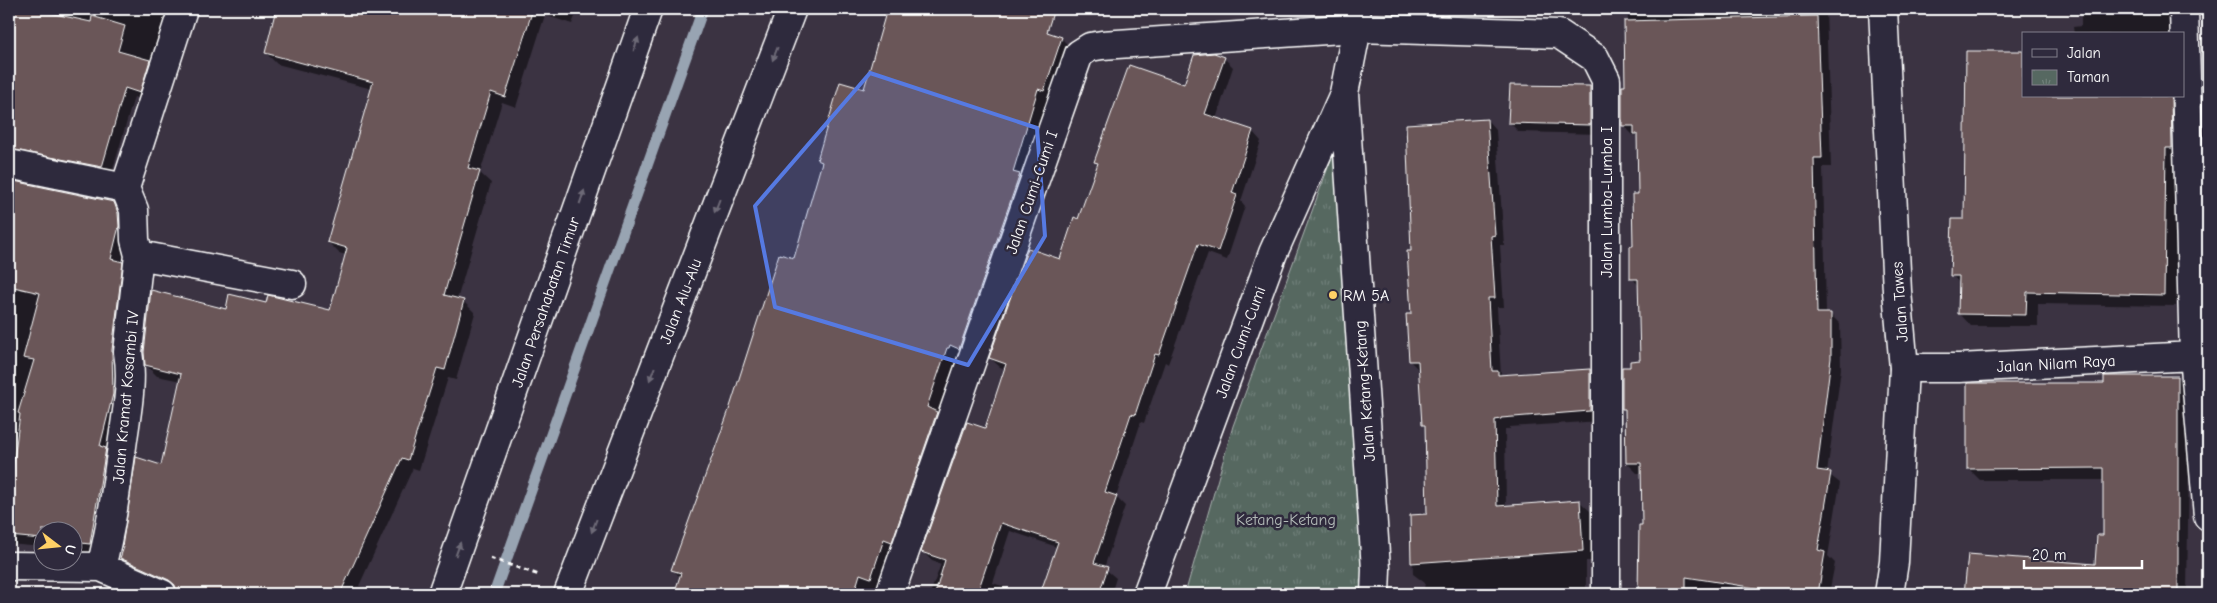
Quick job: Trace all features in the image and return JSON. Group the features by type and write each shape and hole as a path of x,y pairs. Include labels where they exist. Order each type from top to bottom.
{"street":[{"path":"9,164 125,188 183,9"},
{"name":"Jalan Persahabatan Timur","path":"442,594 648,9"},
{"name":"Jalan Alu-Alu","path":"568,594 792,9"},
{"name":"Jalan Tawes","path":"1883,9 1897,291 1904,368 1894,562 1889,594"},
{"path":"2184,9 2208,516"},
{"name":"Jalan Ketang-Ketang","path":"1356,19 1344,93 1376,569 1375,594"},
{"name":"Jalan Cumi-Cumi I","path":"890,594 1079,54 1090,47 1102,44 1356,19"},
{"name":"Jalan Lumba-Lumba I","path":"1356,19 1560,34 1594,58 1606,80 1606,594"},
{"name":"Jalan Cumi-Cumi","path":"1147,594 1273,253 1344,93"},
{"name":"Jalan Kramat Kosambi IV","path":"100,567 112,525 128,401 130,366 128,352 139,255 135,240 134,210 125,188"},
{"path":"139,255 292,284"},
{"name":"Jalan Nilam Raya","path":"1904,368 1959,368 2201,356"},
{"path":"9,566 100,567 162,594"}],"path":[{"path":"484,556 542,577"}],"highlighted area":[{"path":"870,73 1037,128 1045,236 968,365 775,307 755,206"}],"green space":[{"name":"Ketang-Ketang","path":"1340,135 1365,568 1361,594 1185,594 1233,426"}],"building":[{"path":"9,9 32,9 91,22 92,16 125,26 118,51 150,60 140,93 125,88 102,167 9,149"},
{"path":"276,9 533,9 505,97 491,92 468,168 480,171 444,295 464,300 445,370 437,368 408,460 402,458 340,594 177,594 175,585 169,580 120,558 124,547 122,547 136,457 161,465 181,374 145,365 144,352 151,290 226,309 229,294 266,303 268,295 330,310 347,248 327,242 373,82 265,53"},
{"path":"887,9 1054,9 1047,32 1062,37 1044,91 1038,89 1013,172 1020,174 959,349 950,345 947,348 927,407 937,412 892,542 884,539 871,578 860,574 854,594 674,594 681,573 671,570 729,410 779,254 794,258 822,162 817,160 840,82 864,89"},
{"path":"1817,16 1822,158 1814,158 1817,313 1831,313 1831,358 1817,470 1831,472 1818,550 1825,552 1818,594 1794,594 1686,577 1686,592 1638,593 1639,525 1642,525 1641,463 1626,463 1625,409 1622,409 1622,367 1630,367 1630,361 1640,360 1638,279 1630,279 1630,246 1633,246 1632,194 1638,194 1637,134 1634,134 1634,126 1622,126 1622,86 1625,86 1624,21"},
{"path":"1966,51 2022,51 2022,98 2171,98 2172,148 2166,148 2164,295 2027,292 2026,315 1958,314 1959,276 1950,276 1952,219 1964,219"},
{"path":"1214,53 1225,57 1205,114 1253,130 1232,193 1237,195 1218,251 1198,244 1159,355 1155,354 1135,415 1131,414 1105,492 1117,496 1094,563 1108,567 1099,594 1040,594 1058,542 1001,523 977,594 935,594 945,560 921,552 967,422 985,428 1006,364 989,358 1028,248 1060,259 1074,217 1078,219 1098,163 1094,162 1129,65 1184,84 1194,55"},
{"path":"1510,85 1590,86 1590,125 1508,123"},
{"path":"2202,96 2208,96 2208,147 2204,147"},
{"path":"1487,119 1495,235 1491,236 1495,298 1488,298 1492,371 1498,371 1498,375 1590,369 1590,411 1495,420 1497,506 1580,500 1583,551 1411,563 1410,515 1427,514 1425,425 1422,425 1418,361 1409,361 1406,314 1411,314 1407,251 1411,251 1406,124"},
{"path":"9,180 114,202 118,213 119,226 111,259 123,262 112,350 113,394 100,446 106,448 90,544 82,543 82,520 32,520 32,538 9,536 9,499 20,414 18,413 34,360 23,358 40,293 9,286"},
{"path":"2104,376 2178,376 2178,594 1964,594 1968,554 2095,564 2097,535 2103,535 2103,468 1967,469 1967,383 2104,383"},
{"path":"109,588 124,594 107,594"}],"waterway":[{"path":"494,594 703,9"}],"place":[{"name":"RM 5A","path":"1333,295"}]}
